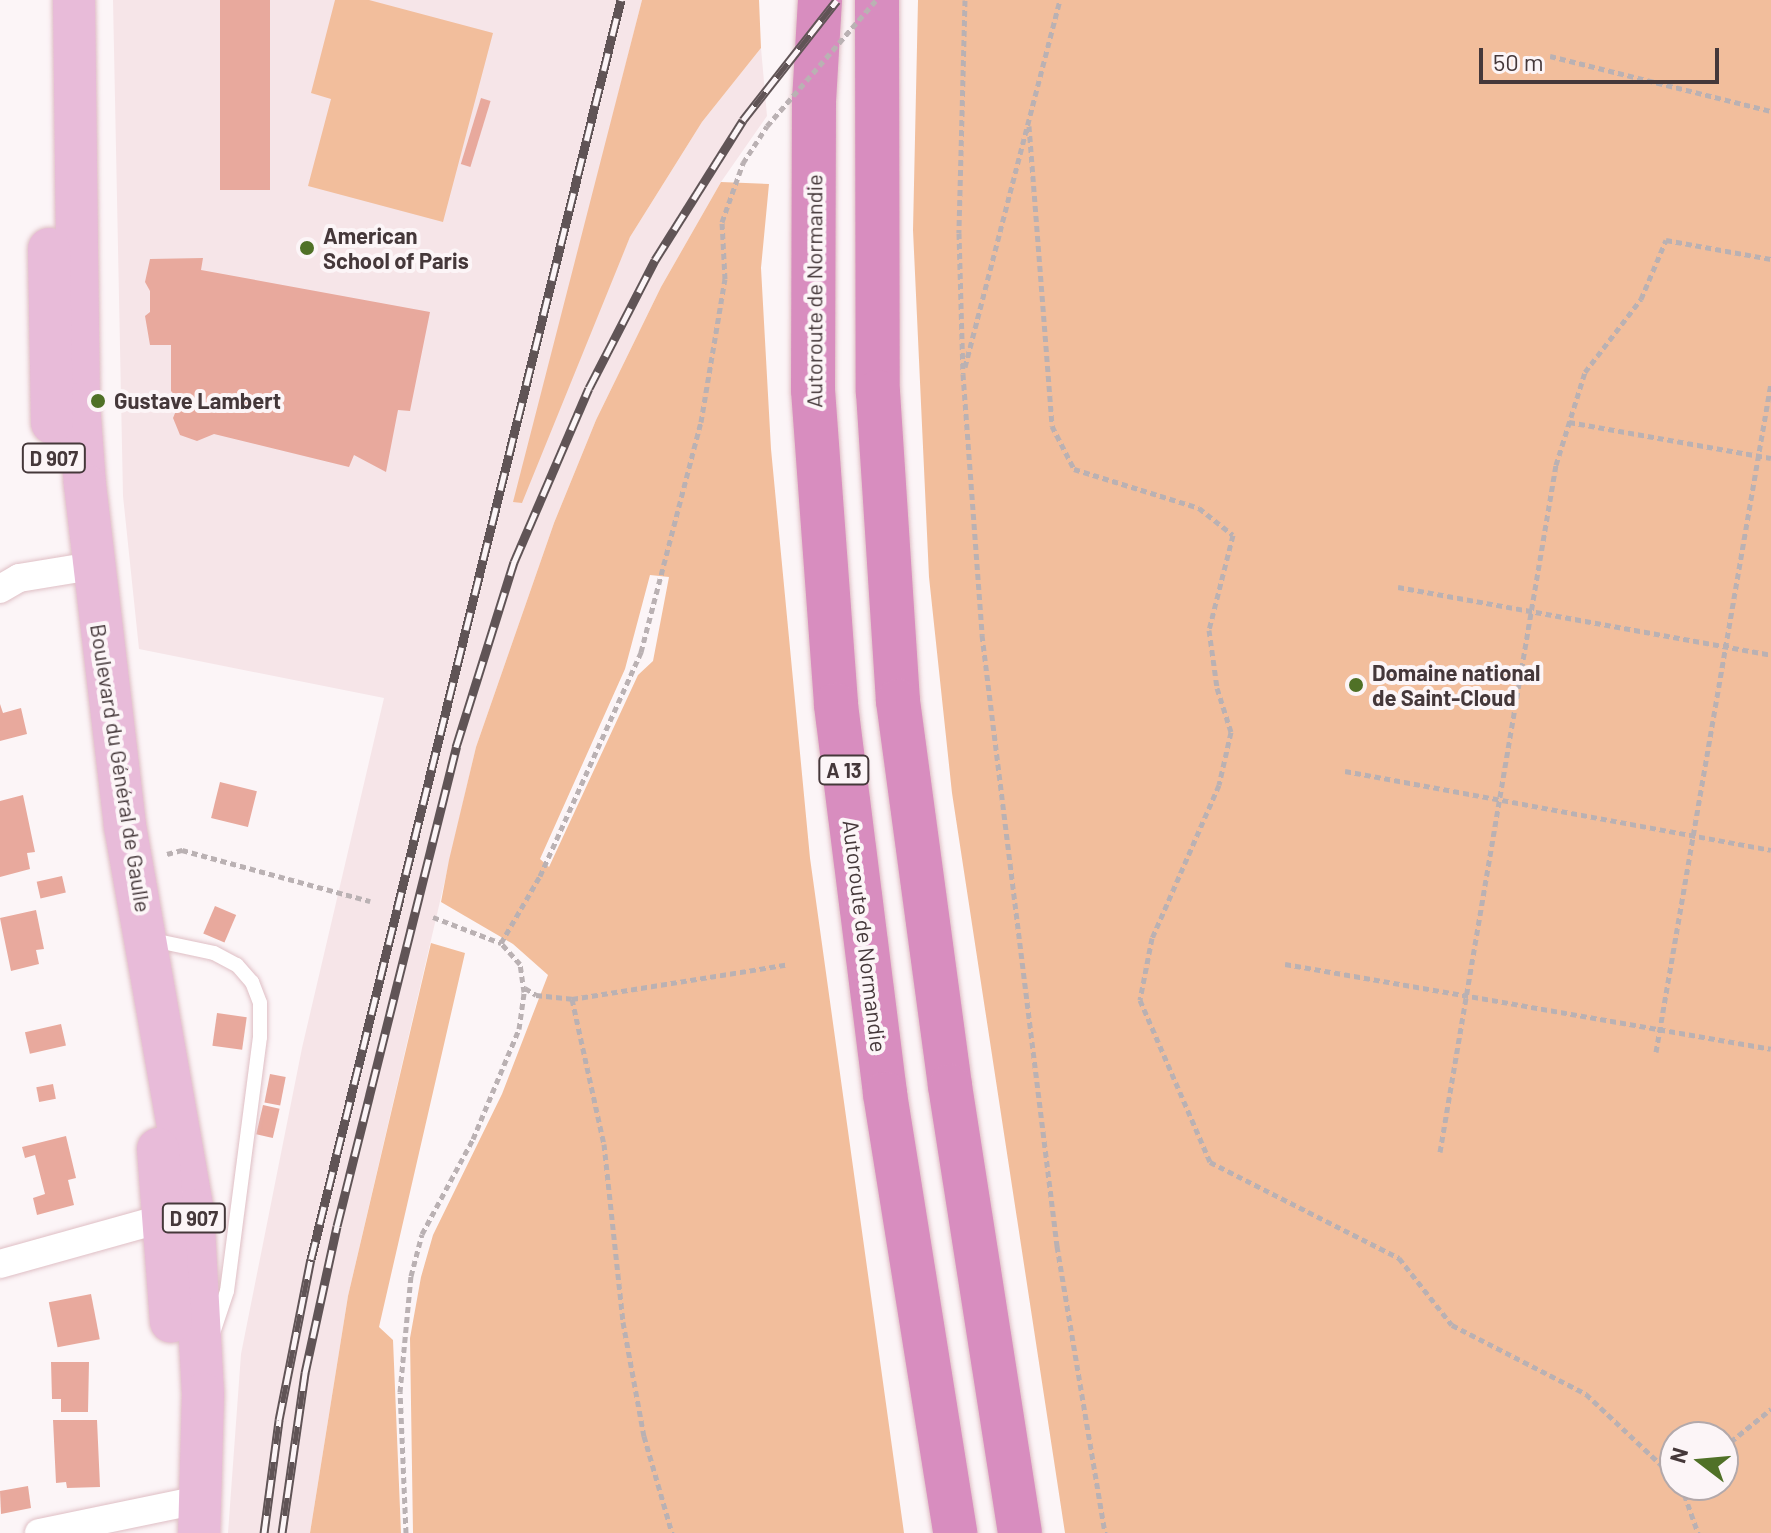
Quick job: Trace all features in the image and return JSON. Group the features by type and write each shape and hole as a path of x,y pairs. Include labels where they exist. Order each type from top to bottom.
{"highway":[{"name":"Autoroute de Normandie","path":"820,0 814,101 813,390 836,705 885,1094 955,1533"},
{"path":"876,0 878,392 898,701 950,1086 1020,1533"}],"main road":[{"name":"Boulevard du Général de Gaulle","path":"50,0 48,346 160,1162 178,1214 174,1379 186,1518"},
{"name":"Boulevard du Général de Gaulle","path":"74,0 78,568 147,939 178,1214 201,1357 186,1518"}],"street":[{"path":"0,589 19,578 78,568"},
{"path":"0,1264 178,1214"},
{"path":"39,1533 186,1518"}],"lane":[{"path":"147,939 214,953 237,965 252,982 260,1003 260,1037 227,1291 218,1324 201,1357"}],"path":[{"path":"501,943 540,876 641,652 701,422 725,279 722,222 743,163 767,126 876,0"},
{"path":"965,0 959,233 963,374 982,635 1057,1246 1105,1533"},
{"path":"963,374 1060,0"},
{"path":"1550,56 1771,111"},
{"path":"1029,126 1052,426 1074,469 1199,508 1233,535 1209,630 1217,688 1231,732 1204,825 1152,938 1140,1000 1210,1162 1399,1258 1452,1325 1586,1394 1659,1463"},
{"path":"1440,1152 1556,465 1585,372 1641,299 1666,240 1771,259"},
{"path":"1656,1052 1723,648 1771,383"},
{"path":"1569,422 1771,458"},
{"path":"1398,587 1531,615 1771,655"},
{"path":"1345,771 1771,850"},
{"path":"161,856 182,850 370,901"},
{"path":"406,1533 400,1392 411,1276 422,1234 473,1139 510,1052 524,988 520,964 501,943 433,917"},
{"path":"1285,964 1771,1049"},
{"path":"524,988 536,995 572,999 785,965"},
{"path":"572,999 573,1021 604,1144 619,1291 644,1436 672,1533"},
{"path":"1739,1435 1771,1409"},
{"path":"1687,1501 1698,1533"}],"shaded area":[{"path":"113,0 642,0 588,214 583,348 630,237 702,122 761,48 767,116 721,182 661,287 596,420 554,523 476,747 348,1296 310,1533 228,1533 241,1354 302,1048 384,698 139,649 123,496"},
{"path":"335,0 369,0 493,33 443,222 308,186 331,99 311,93"},
{"path":"642,0 759,0 761,48 702,122 630,237 522,503 513,502"},
{"name":"Domaine national de Saint-Cloud","path":"918,0 1771,0 1771,1533 1065,1533 952,793 929,577 913,230"},
{"path":"721,182 769,184 761,268 771,449 810,858 904,1533 413,1533 410,1338 421,1277 433,1235 502,1094 548,975 513,944 441,902 449,860 476,747 554,523 596,420 661,287","holes":["650,575 669,577 653,661 638,675 549,867 540,859 625,669"]},
{"path":"431,943 465,953 379,1327 393,1340 401,1533 310,1533 348,1296"}],"building":[{"path":"220,0 270,0 270,190 220,190"},
{"path":"481,98 491,101 470,167 461,164"},
{"path":"203,258 201,270 430,312 410,411 398,410 386,472 354,455 349,467 214,434 197,441 180,435 173,418 180,401 171,391 171,345 150,345 145,316 150,312 150,291 145,282 150,259"},
{"path":"0,704 3,713 21,708 27,734 0,741"},
{"path":"220,782 257,791 248,827 211,818"},
{"path":"23,795 35,852 27,853 30,869 0,877 0,801"},
{"path":"62,876 66,893 40,898 37,882"},
{"path":"215,906 236,915 224,943 203,934"},
{"path":"36,910 44,949 36,950 39,964 11,971 0,918"},
{"path":"217,1013 247,1017 242,1050 212,1046"},
{"path":"61,1024 66,1045 30,1054 25,1032"},
{"path":"270,1074 286,1077 280,1106 264,1102"},
{"path":"53,1084 56,1099 39,1102 36,1087"},
{"path":"263,1105 280,1109 273,1138 256,1134"},
{"path":"66,1136 76,1178 68,1180 74,1205 37,1215 33,1198 45,1194 35,1155 25,1158 22,1147"},
{"path":"91,1294 100,1339 58,1347 49,1302"},
{"path":"51,1362 89,1362 88,1412 61,1412 61,1399 52,1399"},
{"path":"53,1420 97,1420 100,1487 67,1488 66,1482 56,1483"},
{"path":"28,1486 31,1508 1,1514 0,1491"}],"railway":[{"path":"264,1533 279,1420 311,1259 621,0"},
{"path":"282,1533 305,1373 337,1226 456,747 514,562 589,388 655,260 743,120 837,0"}],"place":[{"name":"American School of Paris","path":"307,248"},
{"name":"Gustave Lambert","path":"98,401"},
{"name":"Domaine national de Saint-Cloud","path":"1356,685"}]}
